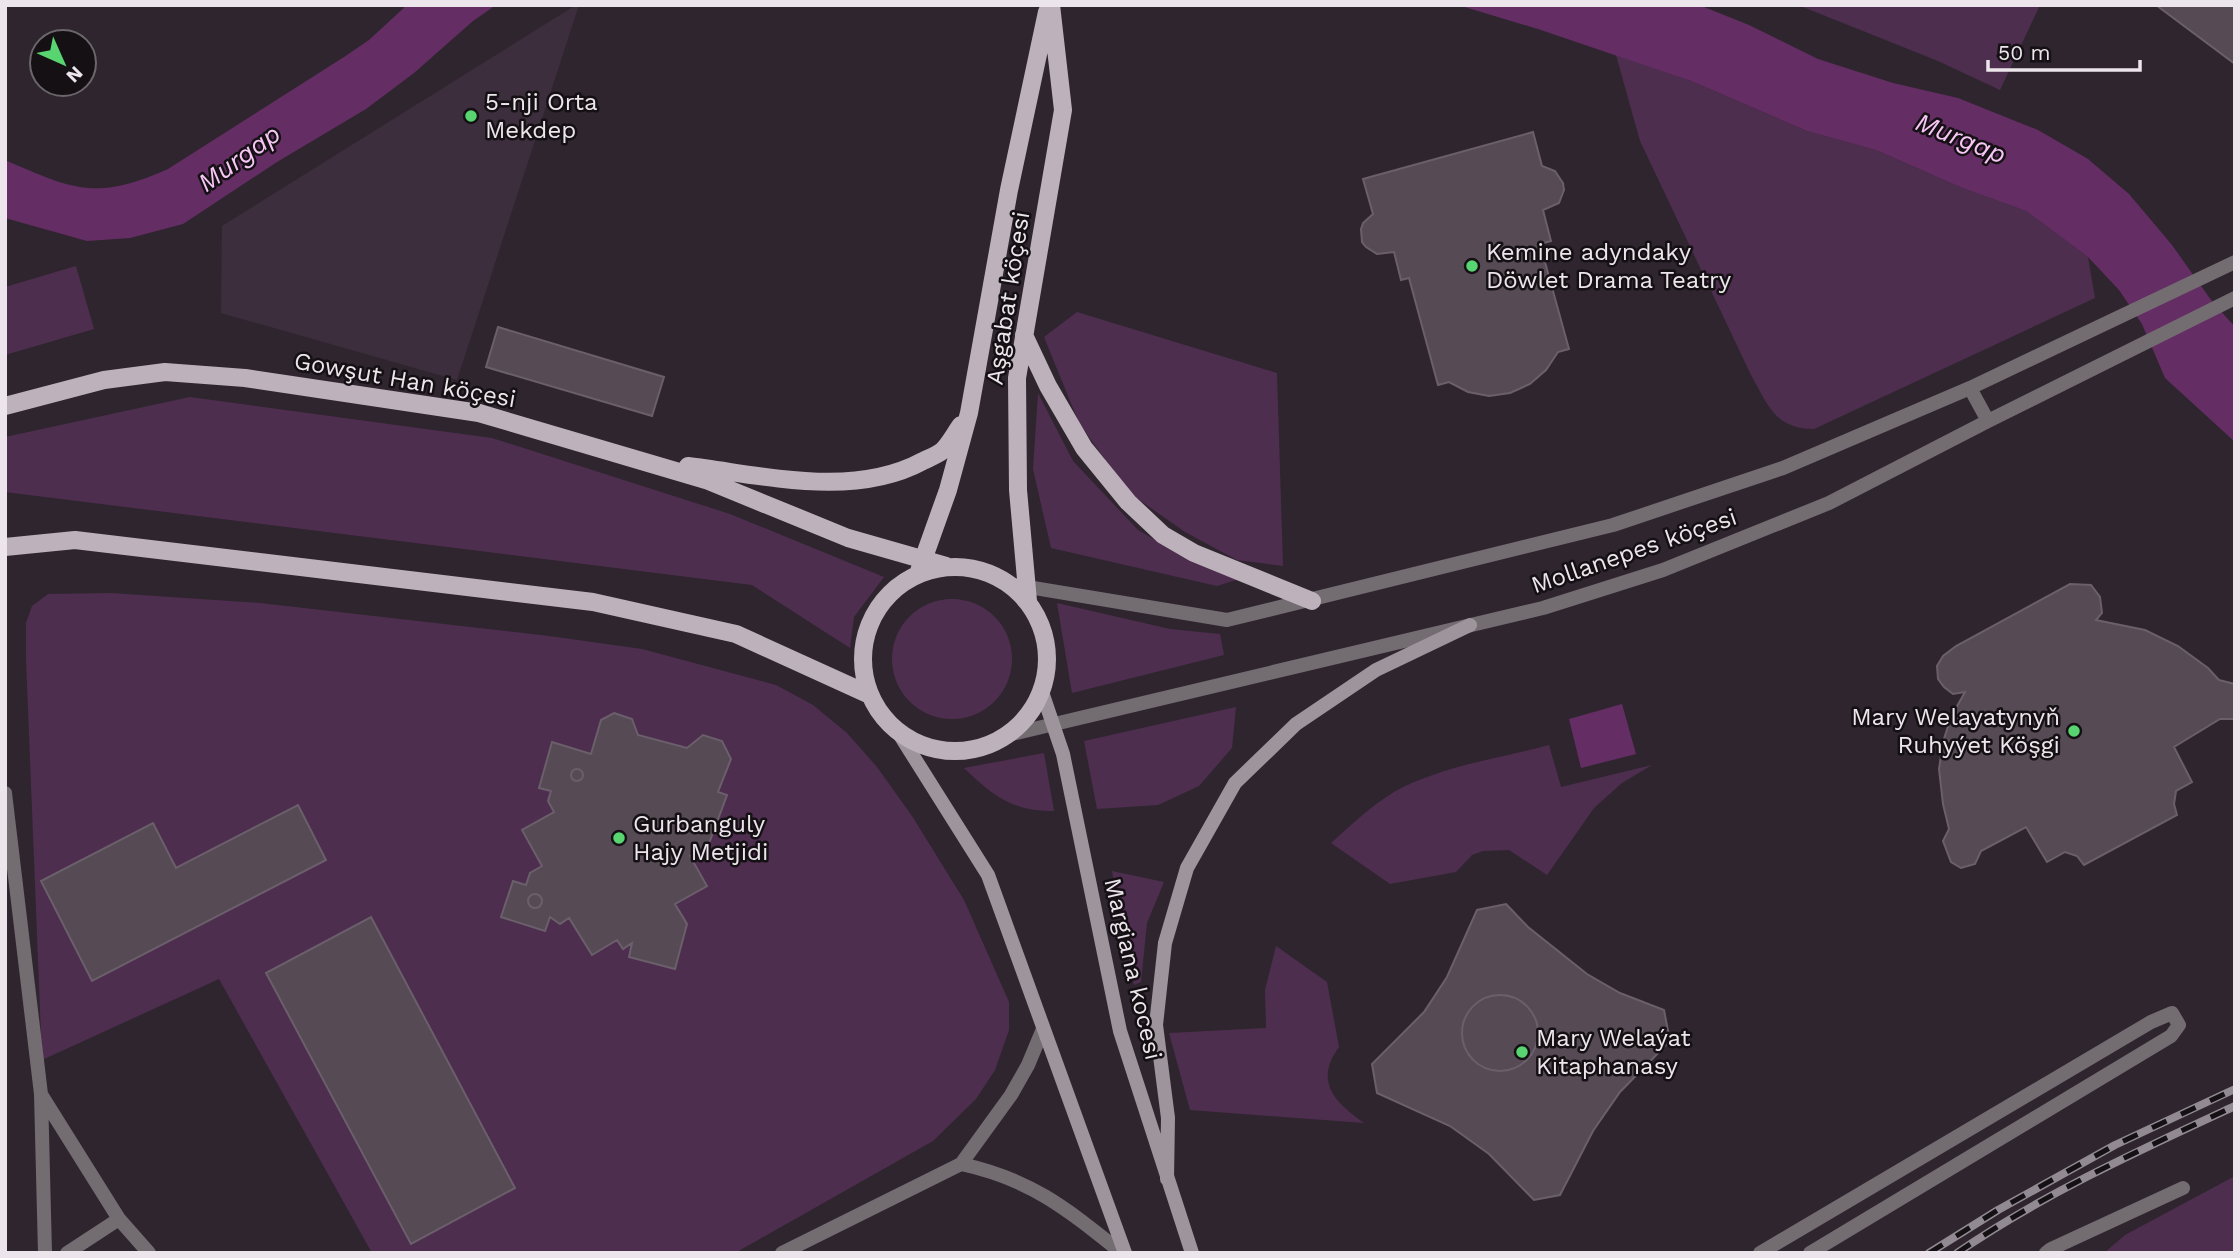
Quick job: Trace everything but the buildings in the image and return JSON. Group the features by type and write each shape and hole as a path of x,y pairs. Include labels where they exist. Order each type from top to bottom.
{"main road":[{"name":"Aşgabat köçesi","path":"1022,590 1017,476 1017,378 1063,110 1050,5"},
{"name":"Aşgabat köçesi","path":"920,567 948,490 969,413 1009,190 1050,5"},
{"path":"1024,335 1048,386 1084,447 1128,502 1163,535 1194,553 1312,601"},
{"name":"Gowşut Han köçesi","path":"5,406 104,380 165,372 244,378 479,413 706,480 920,567 967,567 988,572 1022,590"},
{"path":"646,461 764,477 854,482 886,477 943,451 969,413"},
{"path":"5,547 75,540 593,602 736,634 870,695"},
{"path":"920,567 894,590 875,612 865,638 863,667 870,695 881,715 898,732 988,876 1123,1253"},
{"path":"898,732 923,746 953,751 982,748 1008,735 1028,716 1042,692 1048,668 1047,644 1040,621 1022,590"},
{"path":"1167,1179 1168,1118 1156,1025 1165,943 1187,868 1235,783 1296,724 1376,670 1469,625"},
{"name":"Margiana kocesi","path":"1042,692 1063,754 1120,1031 1192,1253"}],"street":[{"name":"Mollanepes köçesi","path":"1022,590 1227,620 1613,525 1783,468 1970,388 2230,264"},
{"name":"Mollanepes köçesi","path":"1008,735 1543,608 1663,570 1829,503 2235,298"},
{"path":"1970,388 1988,421"},
{"path":"5,793 41,1094 45,1253"},
{"path":"1760,1253 2151,1022 2172,1013 2179,1025 2171,1036 1810,1253"},
{"path":"782,1253 961,1164 1011,1095 1028,1065 1043,1029"},
{"path":"41,1094 119,1219 149,1253"},
{"path":"961,1164 993,1171 1036,1189 1123,1253"},
{"path":"2046,1253 2183,1188"},
{"path":"67,1253 119,1219"}],"shaded area":[{"name":"5-nji Orta Mekdep","path":"579,5 457,380 221,313 222,226"},
{"path":"1798,5 2040,5 2000,90 1938,61"},
{"path":"1616,55 1691,81 1807,131 1876,150 1960,187 2026,211 2088,257 2095,298 1814,429 1790,425 1774,413 1751,375 1640,141"},
{"path":"76,266 94,329 5,355 5,287"},
{"path":"1077,312 1277,373 1283,566 1237,560 1185,532 1128,492 1079,423 1044,337"},
{"path":"1038,393 1073,461 1138,530 1176,552 1239,579 1217,586 1051,548 1033,469"},
{"path":"190,397 492,438 730,514 884,577 854,617 850,648 752,585 5,492 5,437"},
{"path":"111,593 260,603 549,636 642,649 776,685 813,705 847,733 877,767 912,816 964,900 1009,1002 1009,1030 995,1070 976,1099 933,1141 735,1253 372,1253 219,979 42,1060 26,623 32,606 48,594"},
{"path":"952,599 975,604 994,617 1007,636 1012,659 1007,682 994,701 975,714 952,719 929,714 910,701 897,682 892,659 897,636 910,617 929,604"},
{"path":"1057,603 1170,629 1220,634 1224,655 1072,693"},
{"path":"1236,707 1232,748 1199,786 1158,805 1097,809 1084,741"},
{"path":"1549,745 1561,787 1652,765 1622,783 1594,808 1547,875 1509,850 1483,851 1472,855 1456,872 1390,884 1331,843 1377,803 1411,783 1470,764"},
{"path":"1044,753 1054,811 1040,811 1004,800 964,768"},
{"path":"1112,871 1164,882 1147,923 1141,982 1134,985"},
{"path":"1276,946 1327,982 1339,1047 1328,1070 1328,1080 1336,1099 1364,1123 1190,1110 1169,1033 1266,1028 1265,990"},
{"path":"2235,1176 2235,1253 2104,1253 2125,1235"}],"water":[{"name":"Murgap","path":"407,5 496,5 366,109 277,162 183,224 130,238 87,241 5,218 5,160 49,179 85,188 103,188 143,179 168,169 344,57 369,40"},
{"name":"Murgap","path":"1458,5 1699,5 1749,25 1818,59 1893,83 1958,98 2038,130 2088,159 2129,194 2235,327 2235,442 2165,378 2142,324 2119,290 2088,257 2026,211 1960,187 1876,150 1807,131 1691,81"},
{"path":"1622,704 1636,754 1581,768 1569,719"}],"railway":[{"path":"1929,1253 1998,1210 2115,1145 2235,1089"},
{"path":"1957,1253 2058,1192 2235,1106"}],"place":[{"name":"5-nji Orta Mekdep","path":"471,116"},
{"name":"Kemine adyndaky Döwlet Drama Teatry","path":"1472,266"},
{"name":"Mary Welayatynyň Ruhyýet Köşgi","path":"2074,731"},
{"name":"Gurbanguly Hajy Metjidi","path":"619,838"},
{"name":"Mary Welaýat Kitaphanasy","path":"1522,1052"}]}
